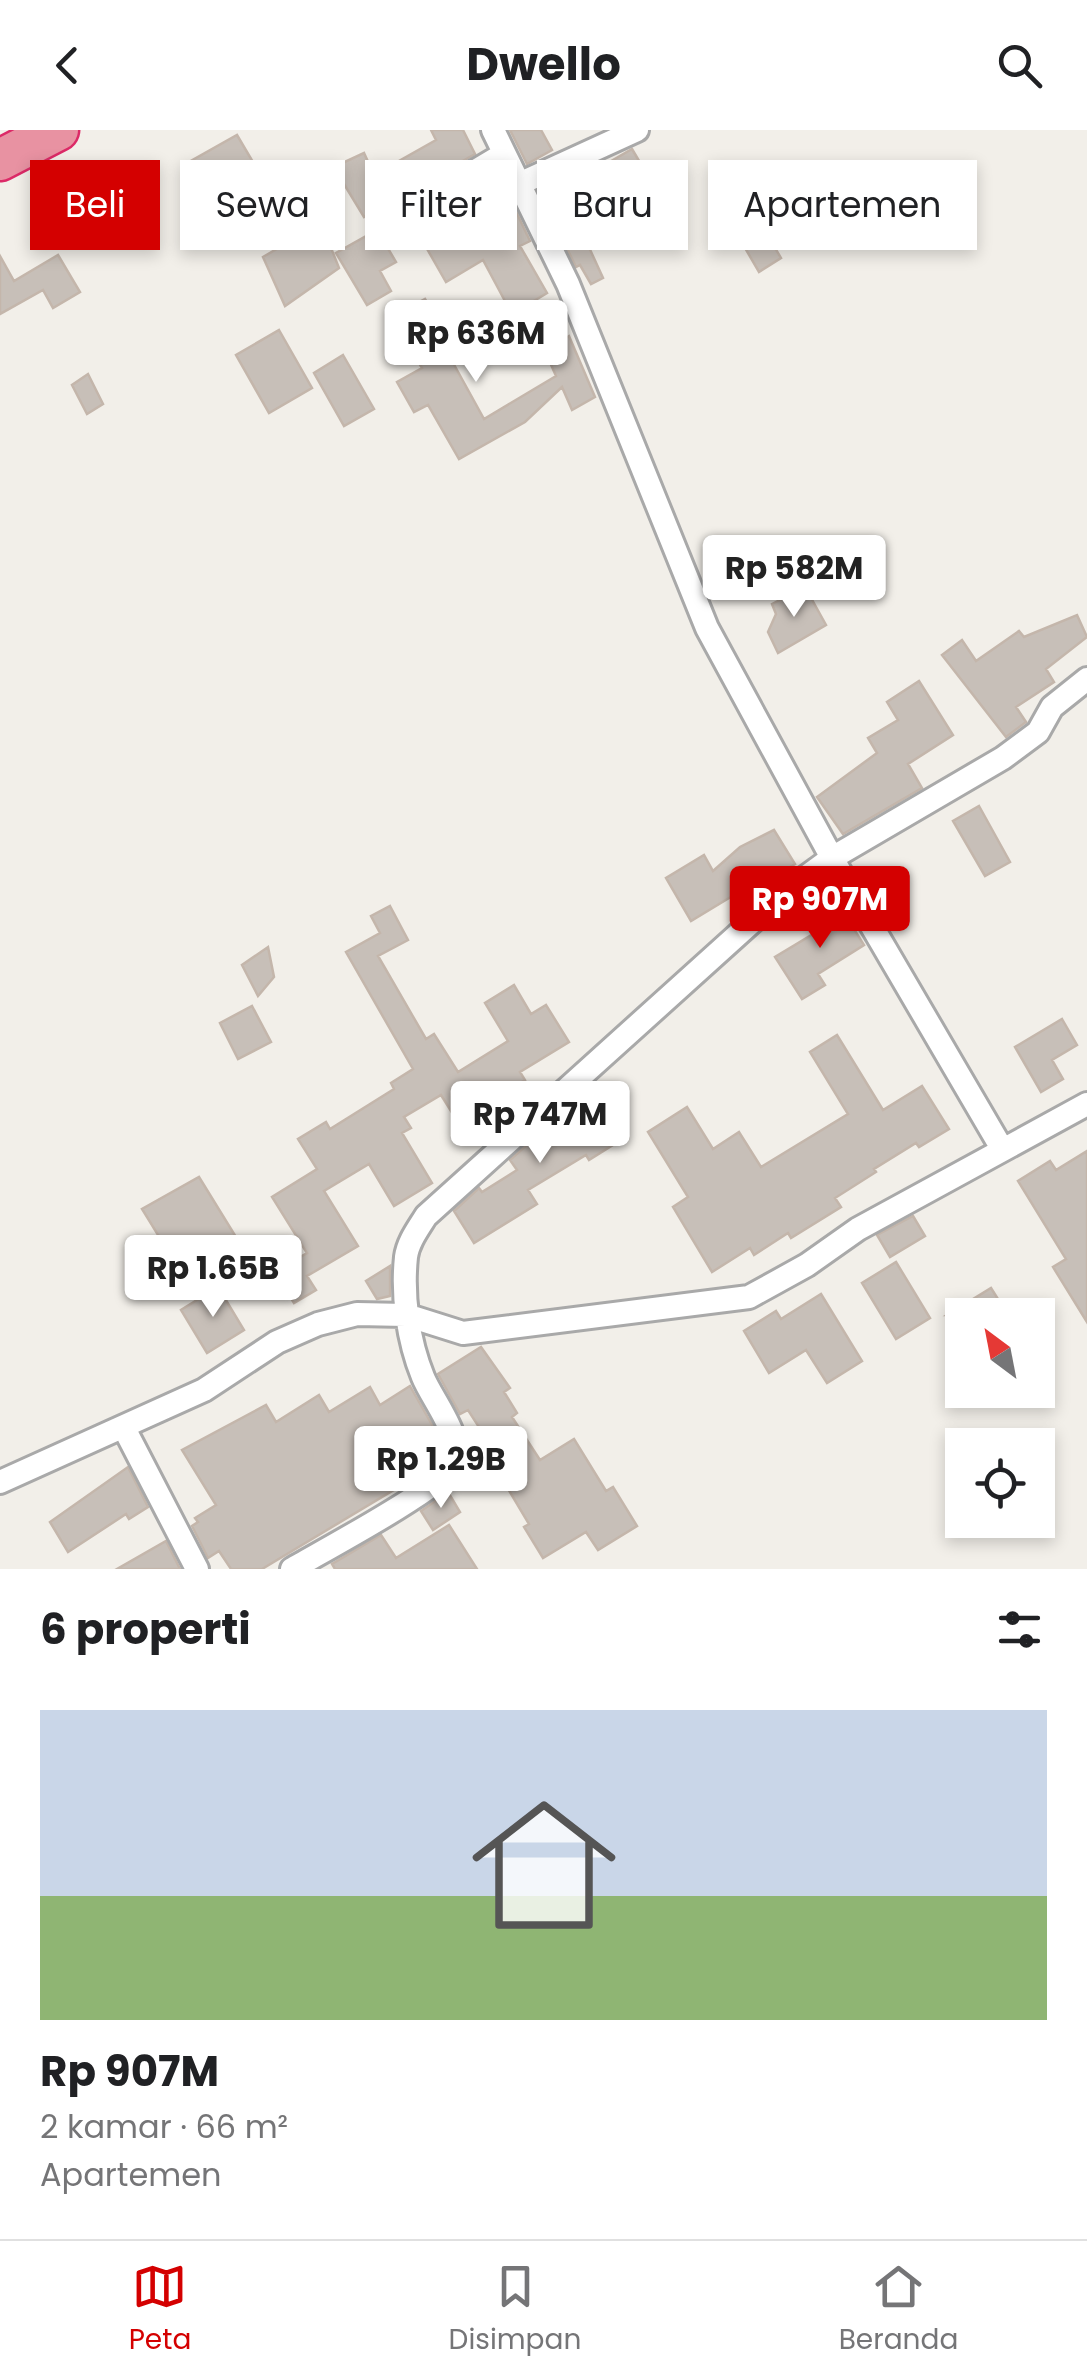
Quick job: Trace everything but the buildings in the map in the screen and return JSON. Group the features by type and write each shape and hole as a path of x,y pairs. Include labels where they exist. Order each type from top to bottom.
{"highway":[{"path":"7,147 58,130"}],"street":[{"path":"492,130 568,284 707,628 832,858 1002,1148"},
{"path":"519,184 637,130"},
{"path":"494,160 504,154"},
{"path":"292,1569 404,1503 451,1470 457,1454 453,1439 422,1375 406,1315 406,1257 426,1216 784,893 832,858 1003,758 1038,732 1052,706 1087,679"},
{"path":"0,1482 204,1390 277,1342 318,1324 357,1314 406,1315 464,1333 749,1297 807,1265 858,1229 1087,1104"},
{"path":"124,1428 197,1569"}]}
